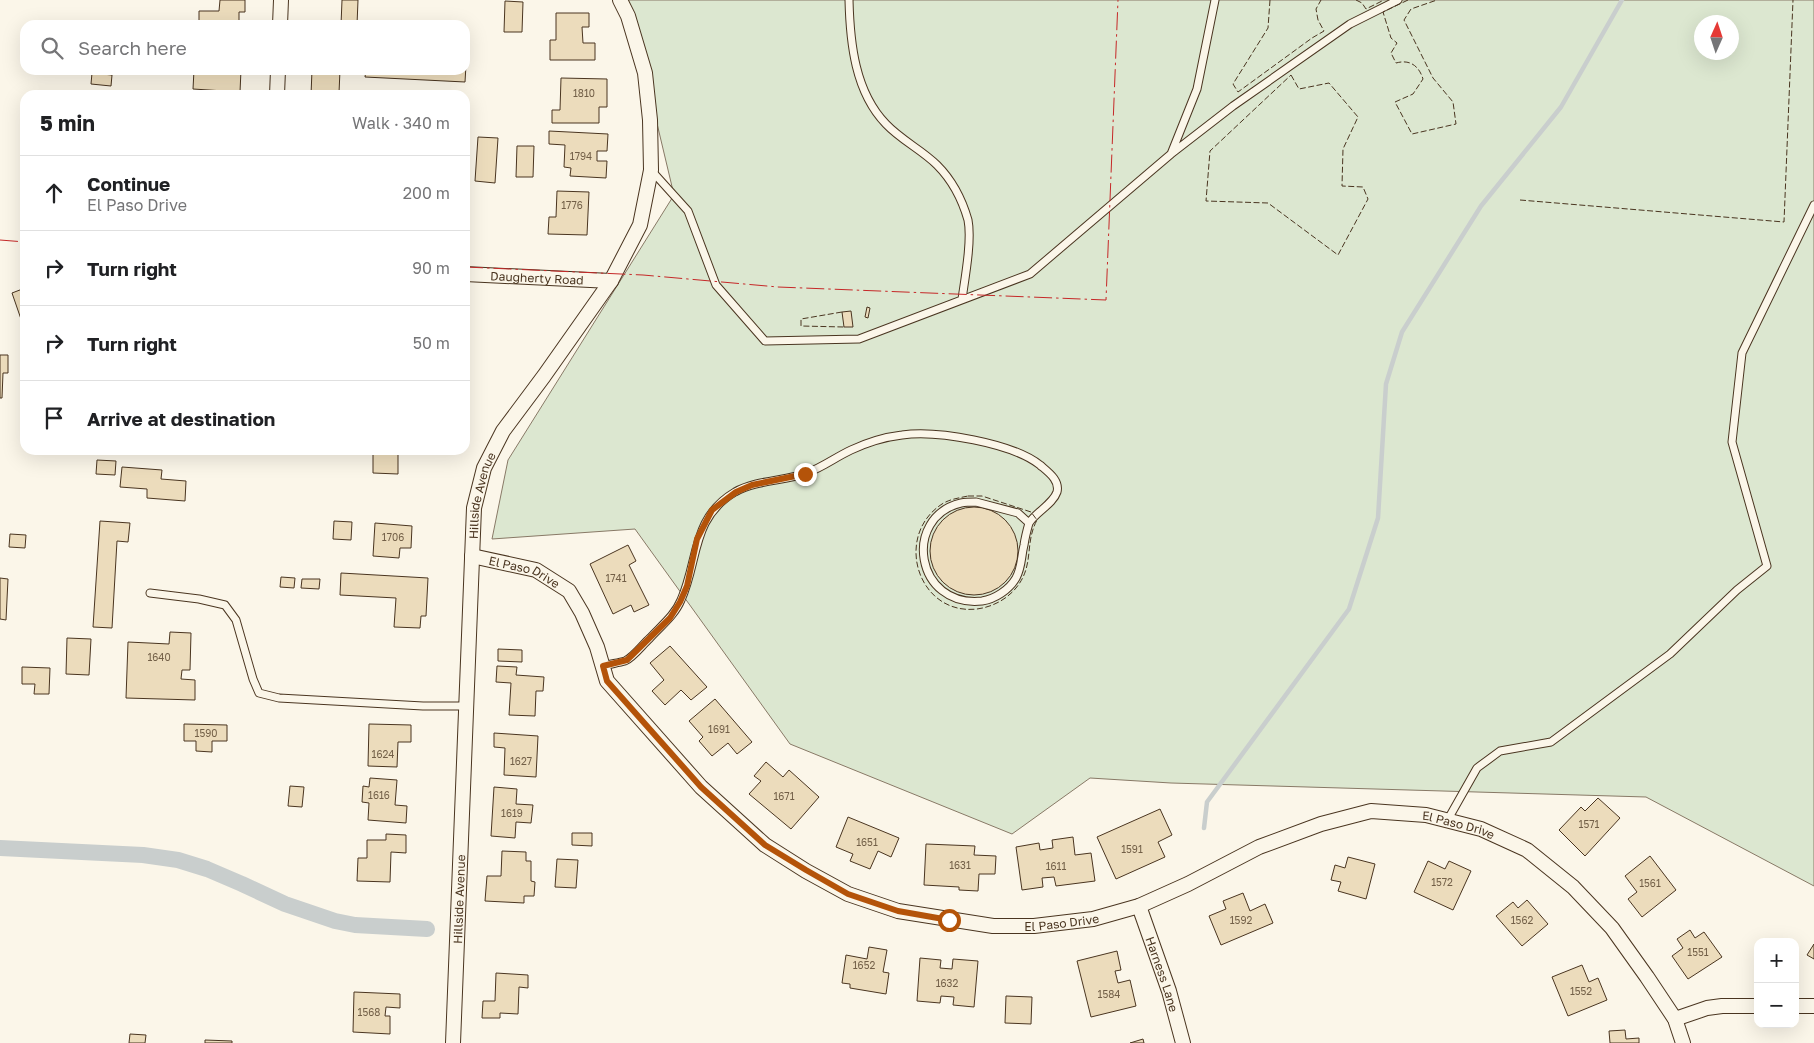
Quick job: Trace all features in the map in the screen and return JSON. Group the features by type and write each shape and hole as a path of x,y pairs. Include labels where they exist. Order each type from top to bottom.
{"street":[{"path":"280,20 281,0"},
{"name":"Hillside Avenue","path":"453,1043 474,508 484,468 504,431 611,281 640,225 651,170 650,120 645,73 628,16 620,0"},
{"path":"277,90 278,75"},
{"name":"Daugherty Road","path":"470,274 611,281"},
{"name":"El Paso Drive","path":"472,556 536,570 569,590 582,613 597,647 607,681 701,787 765,845 848,894 898,911 993,926 1034,926 1092,919 1139,906 1188,884 1259,847 1321,824 1371,811 1426,815 1481,829 1527,850 1573,887 1612,928 1647,977 1675,1019 1684,1043"},
{"name":"Harness Lane","path":"1139,906 1169,991 1183,1043"},
{"path":"1675,1019 1708,1008 1754,1006"},
{"path":"1799,1006 1814,1006"}],"lane":[{"path":"849,0 854,58 870,102 886,124 936,164 952,184 962,202 968,223 968,248 962,300"},
{"path":"1171,154 1197,89 1215,0"},
{"path":"651,170 688,210 716,285 764,341 859,339 1030,274 1171,154 1233,106 1350,24 1398,0"},
{"path":"1447,821 1477,768 1500,751 1551,742 1670,654 1737,590 1767,566 1732,442 1742,353 1814,205"},
{"path":"603,666 627,660 670,618 687,586 697,539 712,510 736,492 752,485 811,472 850,450 902,435 929,434 970,440 1004,448 1034,460 1057,483 1057,493 1029,523 1023,546 1022,564 1015,580 1003,593 987,600 970,602 954,599 941,591 930,579 924,564 923,549 926,534 934,520 946,510 961,503 976,502 1018,513 1029,523"},
{"path":"150,593 199,599 225,605 236,620 253,679 259,692 279,698 423,706 466,706"}],"green space":[{"path":"620,0 1814,0 1814,886 1646,797 1171,783 1090,778 1012,834 790,744 635,529 492,539 508,460 674,195 645,73"}],"building":[{"path":"220,0 245,0 245,12 239,12 239,20 199,20 199,11 219,11"},
{"path":"342,0 358,0 357,20 341,20"},
{"path":"505,1 523,2 522,32 504,32"},
{"path":"556,13 589,13 589,27 582,27 583,43 595,43 595,60 550,60 550,40 556,40"},
{"path":"92,75 112,75 111,86 91,84"},
{"path":"194,75 241,75 240,90 193,89"},
{"path":"312,75 340,75 339,90 311,90"},
{"path":"365,75 465,75 465,82 365,77"},
{"path":"561,78 607,79 607,107 599,107 599,123 552,123 552,110 560,110"},
{"path":"549,131 608,134 607,151 597,151 597,161 607,161 606,178 570,176 571,168 564,167 565,145 549,144"},
{"path":"478,137 498,138 495,183 475,181"},
{"path":"517,146 534,146 533,177 516,177"},
{"path":"557,191 589,192 587,235 548,234 549,217 556,217"},
{"path":"20,290 20,316 12,293"},
{"path":"867,307 870,308 868,318 865,317"},
{"path":"851,311 853,327 844,327 842,312"},
{"path":"0,355 8,355 8,373 3,373 2,398 0,398"},
{"path":"373,455 398,455 398,474 373,473"},
{"path":"97,460 116,461 115,475 96,474"},
{"path":"122,467 162,470 161,479 186,481 185,501 147,498 147,489 120,487"},
{"path":"974,507 991,510 999,514 1011,526 1015,534 1018,551 1015,568 1011,576 999,588 991,592 974,595 957,592 949,588 937,576 933,568 930,551 933,534 937,526 949,514 957,510"},
{"path":"100,521 130,523 128,542 117,541 112,628 93,627"},
{"path":"334,521 352,522 351,540 333,539"},
{"path":"375,523 412,526 411,548 400,548 399,558 373,556"},
{"path":"10,534 26,535 25,548 9,547"},
{"path":"628,545 636,561 629,565 649,605 634,612 631,605 613,614 590,564"},
{"path":"341,573 428,578 426,616 421,616 420,628 394,627 396,598 340,595"},
{"path":"281,577 295,578 294,588 280,587"},
{"path":"0,578 8,579 6,620 0,619"},
{"path":"302,579 320,579 319,589 301,588"},
{"path":"170,632 191,633 190,670 182,670 181,679 195,680 195,700 126,698 128,642 169,644"},
{"path":"67,638 91,639 89,675 66,674"},
{"path":"670,646 707,687 691,700 681,690 665,705 652,691 664,680 650,663"},
{"path":"498,649 522,650 522,662 498,661"},
{"path":"497,666 517,667 516,675 544,677 543,691 536,691 535,716 509,715 511,683 496,682"},
{"path":"22,667 50,668 49,694 34,694 35,684 22,684"},
{"path":"715,699 752,742 737,754 728,743 712,756 699,741 703,737 689,721"},
{"path":"184,724 227,725 227,741 212,741 212,752 196,751 196,741 184,741"},
{"path":"369,724 411,725 411,742 398,742 397,767 368,766"},
{"path":"494,733 538,736 536,777 504,775 505,748 494,747"},
{"path":"766,762 783,777 789,770 819,797 791,829 749,794 761,781 754,776"},
{"path":"370,778 397,780 395,805 407,806 406,823 368,820 369,803 362,802 363,786 369,787"},
{"path":"290,786 304,787 302,807 288,806"},
{"path":"494,787 517,789 516,804 533,805 531,823 516,822 515,838 491,836"},
{"path":"1598,798 1620,818 1585,856 1559,830 1581,807 1585,811"},
{"path":"1160,809 1172,835 1158,842 1165,857 1116,879 1097,837"},
{"path":"848,817 899,838 891,857 878,851 870,869 850,861 853,854 836,847"},
{"path":"572,833 592,833 592,846 572,845"},
{"path":"386,834 406,835 406,853 391,852 390,882 357,881 358,858 367,858 367,840 386,840"},
{"path":"1073,837 1075,855 1091,853 1095,881 1056,886 1054,877 1042,878 1043,887 1022,890 1016,847 1039,843 1040,850 1053,848 1052,840"},
{"path":"926,844 975,846 974,855 996,856 995,874 979,874 978,891 959,890 959,887 924,885"},
{"path":"502,851 526,852 526,861 531,861 531,881 535,882 534,896 524,896 524,903 485,901 487,876 501,876"},
{"path":"1650,856 1676,890 1642,917 1628,899 1637,892 1625,876"},
{"path":"1348,857 1375,864 1366,899 1338,891 1341,882 1331,880 1335,865 1345,868"},
{"path":"557,859 578,860 576,888 555,887"},
{"path":"1428,861 1445,869 1449,861 1471,871 1453,910 1414,892"},
{"path":"1243,893 1250,911 1265,904 1273,923 1221,945 1209,916 1226,909 1223,901"},
{"path":"1527,900 1548,924 1522,946 1496,916 1513,902 1518,908"},
{"path":"1690,930 1695,938 1704,932 1722,957 1688,979 1672,956 1683,948 1677,939"},
{"path":"1814,944 1814,959 1807,955"},
{"path":"869,947 887,950 883,972 889,973 886,994 850,988 850,984 842,983 846,955 867,959"},
{"path":"1117,951 1121,970 1115,971 1118,983 1130,980 1136,1006 1091,1017 1077,961"},
{"path":"920,958 941,960 940,968 952,969 953,959 978,961 974,1007 953,1005 954,997 941,996 940,1003 917,1001"},
{"path":"1582,965 1589,982 1598,978 1607,1000 1568,1016 1552,977"},
{"path":"496,973 528,975 528,988 519,987 518,1014 500,1013 500,1018 482,1018 483,1001 495,1001"},
{"path":"354,992 400,994 400,1008 386,1007 385,1016 390,1016 390,1034 353,1032"},
{"path":"1006,996 1032,997 1031,1024 1005,1023"},
{"path":"1625,1030 1626,1039 1639,1038 1639,1043 1610,1043 1609,1031"},
{"path":"130,1034 146,1035 145,1043 129,1043"},
{"path":"1143,1039 1144,1043 1130,1043"},
{"path":"205,1040 232,1041 232,1043 205,1043"}],"waterway":[{"path":"1204,828 1207,802 1349,609 1378,518 1386,384 1402,332 1481,206 1561,107 1622,0"},
{"path":"0,848 143,855 178,860 207,869 285,904 335,921 355,925 427,929"}],"fence":[{"path":"1270,0 1268,28 1233,84 1238,92 1324,31 1318,20 1316,9 1321,0"},
{"path":"1356,0 1362,3 1366,9 1384,0"},
{"path":"1408,0 1383,12 1391,38 1397,43 1391,53 1396,63 1410,63 1419,70 1423,79 1413,94 1395,102 1412,134 1456,124 1453,102 1433,78 1404,20 1411,9 1437,0"},
{"path":"1520,200 1784,222 1793,0"},
{"path":"1291,75 1299,89 1329,83 1358,117 1343,149 1342,186 1363,187 1368,199 1338,255 1268,203 1206,201 1210,151 1291,75"},
{"path":"842,312 801,319 801,326 844,327"},
{"path":"968,496 982,496 1031,512 1037,520 1031,538 1028,563 1022,579 1016,588 993,605 977,609 957,608 940,600 927,587 919,571 916,553 918,535 927,518 945,502 968,496"}],"power":[{"path":"470,267 643,275 778,287 1106,300 1118,0"},
{"path":"0,240 20,242"}],"route":[{"path":"805,474 752,485 736,492 712,510 697,539 687,586 680,602 670,618 627,660 603,666 607,681 701,787 765,845 848,894 898,911 949,920"}]}
